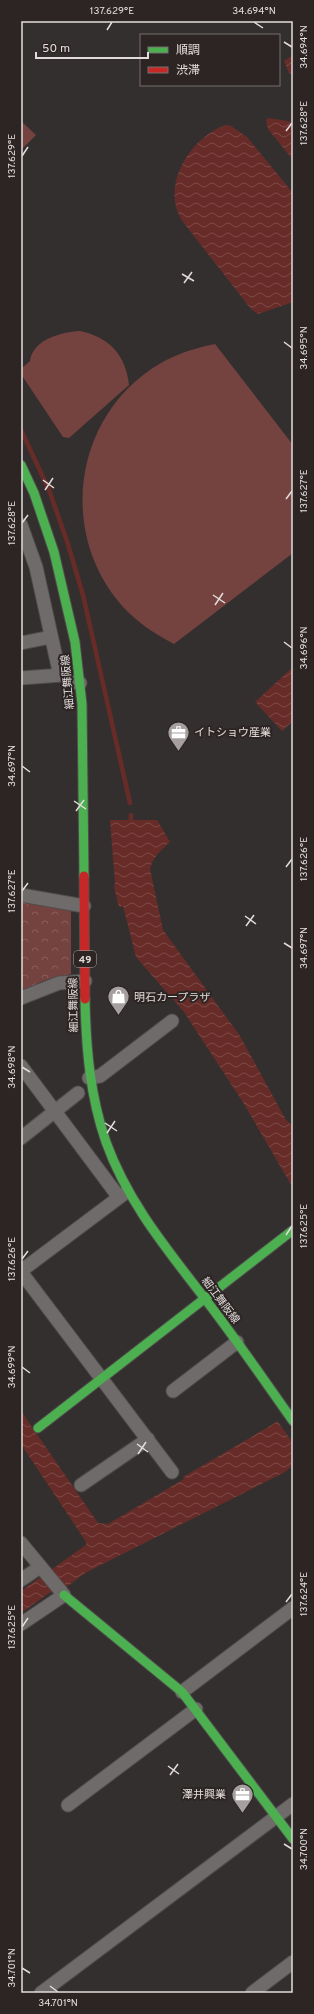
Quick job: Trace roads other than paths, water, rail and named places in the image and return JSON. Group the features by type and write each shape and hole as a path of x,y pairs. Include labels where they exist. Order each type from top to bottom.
{"main road":[{"name":"細江舞阪線","path":"21,465 44,521 60,572 72,624 80,683 86,1042 89,1078 102,1132 115,1166 123,1194 149,1224 205,1298 293,1421"},
{"path":"38,1428 293,1230"},
{"path":"61,1593 182,1692 293,1839"}],"street":[{"path":"21,525 36,567 57,664 62,675 69,681 80,683"},
{"path":"21,643 51,637"},
{"path":"21,678 62,675"},
{"path":"21,895 84,906"},
{"path":"21,998 59,983 85,981"},
{"path":"89,1078 100,1076 172,1021"},
{"path":"21,1066 55,1111 123,1194 21,1272 172,1472"},
{"path":"21,1138 78,1094"},
{"path":"173,1391 237,1342"},
{"path":"81,1484 148,1439"},
{"path":"21,1543 61,1593 21,1624"},
{"path":"21,1580 42,1569"},
{"path":"182,1692 293,1608"},
{"path":"68,1805 196,1709"},
{"path":"41,1993 293,1804"},
{"path":"252,1993 293,1962"}],"water":[{"path":"293,55 293,75 289,73 284,61"},
{"path":"269,118 293,122 293,160 268,129 266,120"},
{"path":"226,125 231,126 247,137 293,193 293,302 258,314 251,309 183,222 176,208 175,194 177,179 182,165 190,152 201,140 213,131"},
{"path":"293,667 293,721 282,731 255,702"},
{"path":"110,820 157,820 170,842 155,857 150,869 163,930 240,1036 286,1120 293,1126 293,1188 244,1104 184,1012 136,957 123,906 119,907 114,887 115,883"},
{"path":"293,1406 293,1465 285,1472 85,1573 68,1586 49,1593 21,1613 21,1591 86,1545 86,1542 21,1444 21,1411 98,1523 108,1524 184,1479 183,1477 275,1423"}],"waterway":[{"path":"21,430 49,490 67,541 83,595 130,803"},
{"path":"131,815 131,820"}],"place":[{"name":"イトショウ産業","path":"178,752"},
{"name":"明石カープラザ","path":"118,1016"},
{"name":"澤井興業","path":"242,1814"}]}
